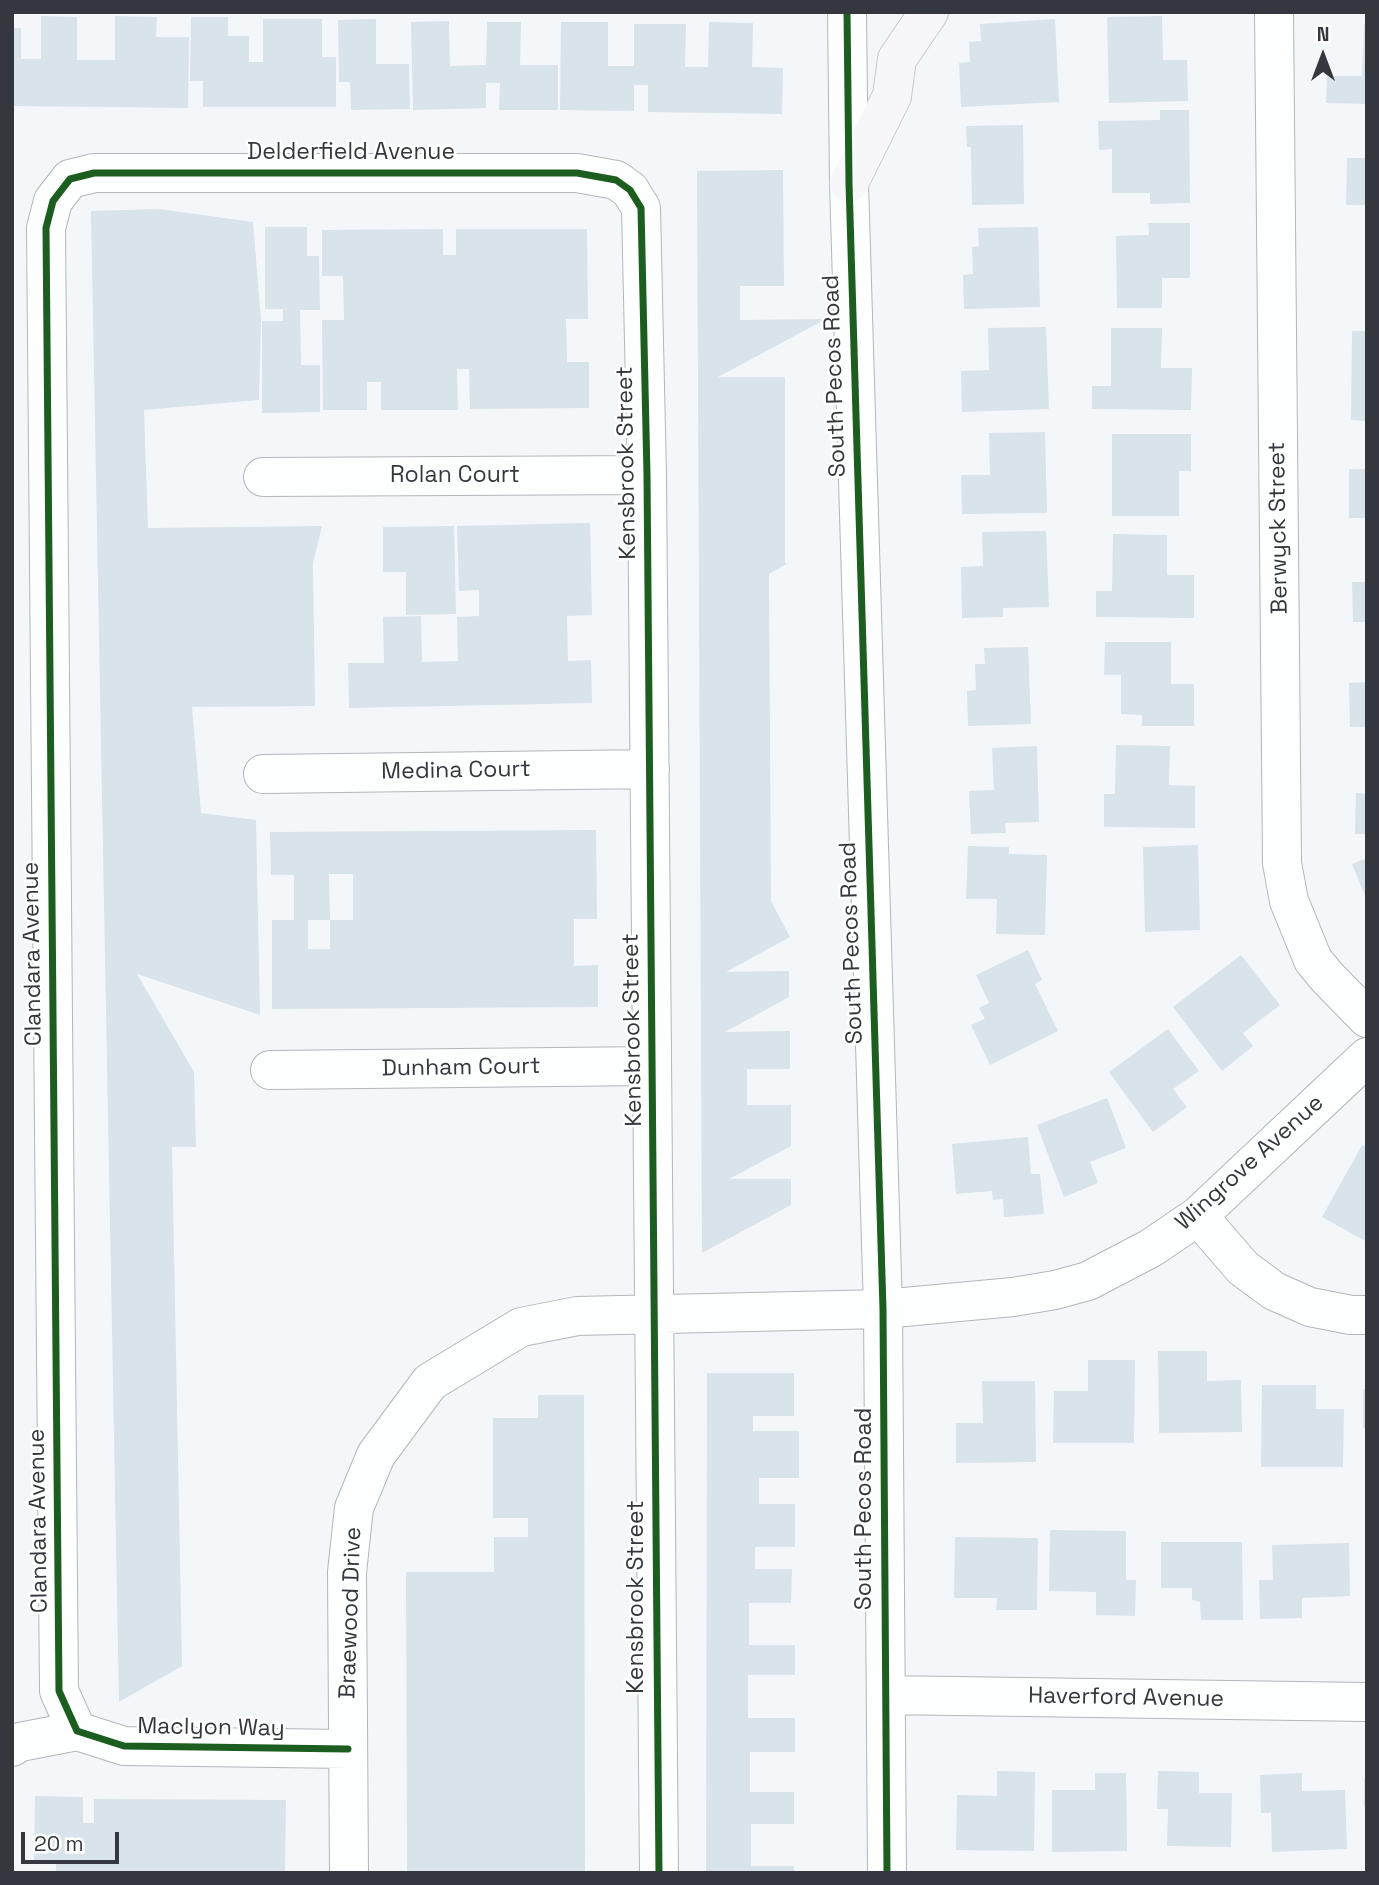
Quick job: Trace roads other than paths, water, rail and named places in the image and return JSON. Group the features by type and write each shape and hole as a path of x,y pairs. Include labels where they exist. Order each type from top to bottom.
{"main road":[{"path":"849,184 892,96 897,59 929,12"}],"street":[{"name":"South Pecos Road","path":"847,12 849,184 883,1309 887,1873"},
{"name":"Berwyck Street","path":"1274,12 1282,863 1289,901 1313,960 1367,1018"},
{"name":"Delderfield Avenue","path":"70,179 94,173 577,173 616,180 629,190"},
{"name":"Clandara Avenue","path":"70,179 53,201 46,228 60,1691 76,1731"},
{"name":"Kensbrook Street","path":"629,190 641,208 648,475 659,1873"},
{"name":"Rolan Court","path":"263,477 648,475"},
{"name":"Medina Court","path":"263,774 650,769"},
{"name":"Wingrove Avenue","path":"883,1309 1013,1297 1055,1290 1077,1284 1152,1248 1198,1216 1367,1057"},
{"name":"Dunham Court","path":"270,1070 652,1066"},
{"path":"1198,1216 1243,1268 1275,1291 1310,1307 1351,1315 1367,1315"},
{"name":"Braewood Drive","path":"349,1873 347,1572 354,1508 376,1455 430,1382 521,1327 578,1316 883,1309"},
{"name":"Haverford Avenue","path":"886,1695 1367,1702"},
{"path":"12,1746 76,1731"},
{"name":"Maclyon Way","path":"76,1731 124,1746 348,1749"}]}
